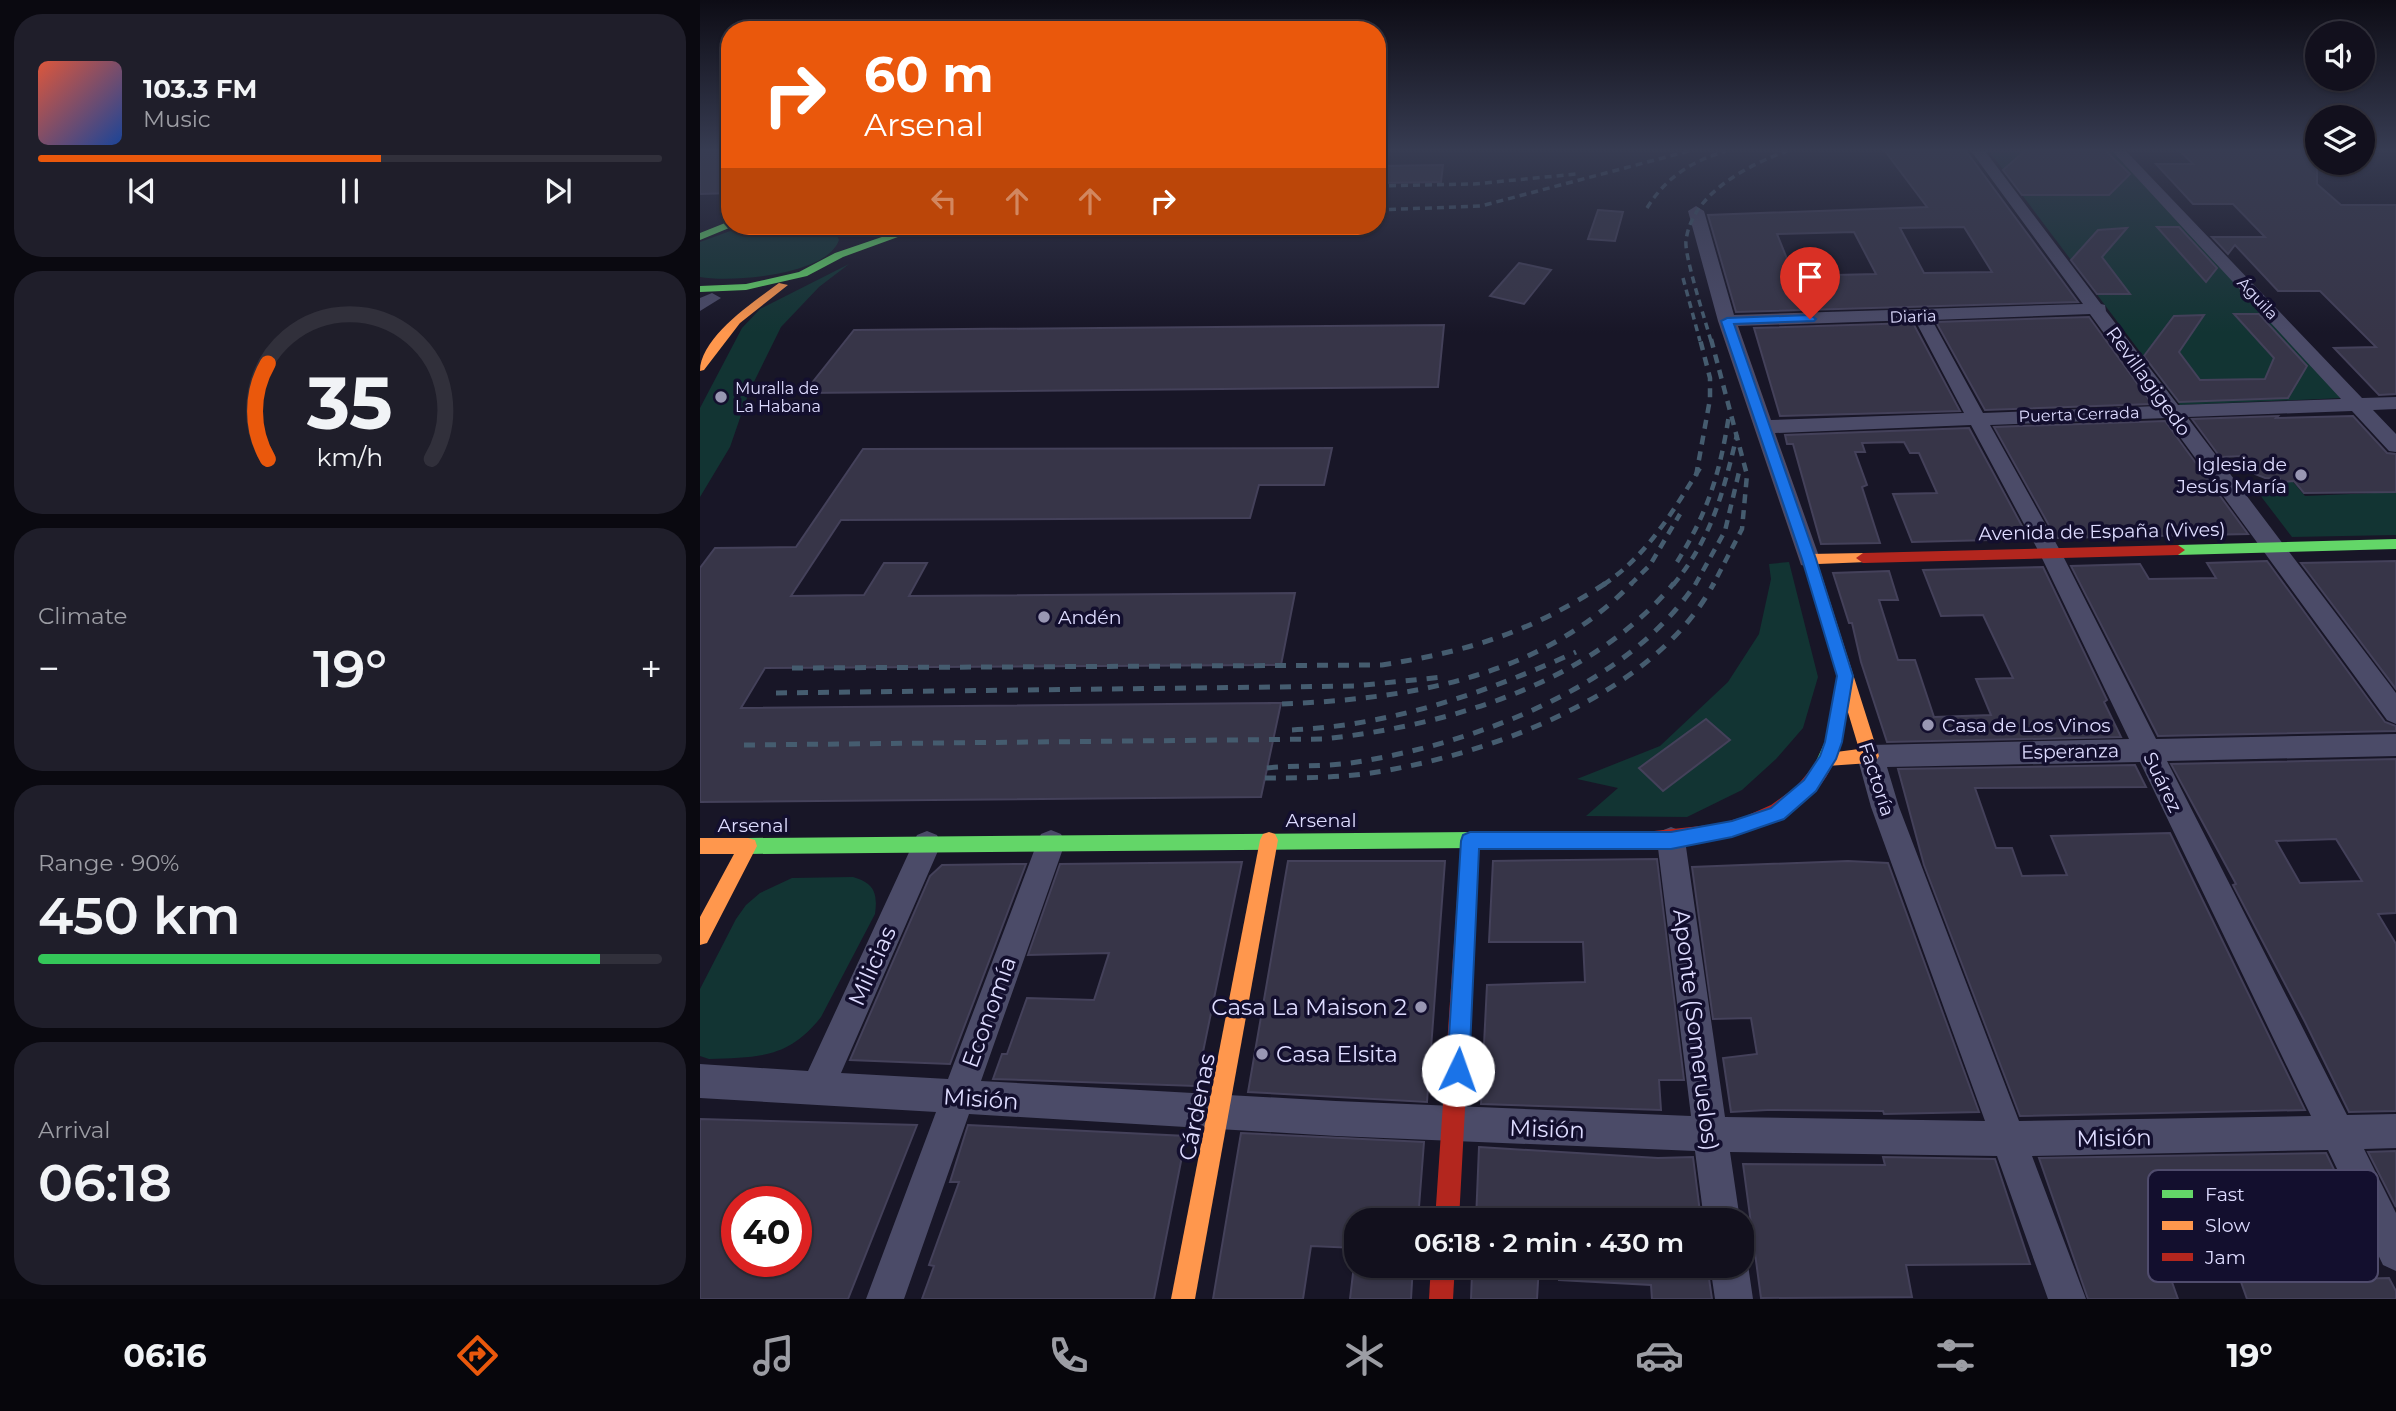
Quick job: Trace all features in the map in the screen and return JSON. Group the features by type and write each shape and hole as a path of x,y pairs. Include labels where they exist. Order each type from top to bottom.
{"street":[{"name":"Factoría","path":"1696,212 1727,321 1809,559 1885,807 2067,1299"},
{"name":"Revillagigedo","path":"2024,212 2098,309 2169,411 2396,713"},
{"name":"Águila","path":"2176,212 2396,446"},
{"path":"700,237 721,221"},
{"path":"839,255 854,240 855,235"},
{"path":"700,367 719,336 757,301 839,255 897,235"},
{"path":"703,295 803,274"},
{"path":"703,295 719,308 719,336"},
{"name":"Diaria","path":"1727,321 2098,309"},
{"name":"Suárez","path":"1922,316 2051,554 2355,1170"},
{"name":"Puerta Cerrada","path":"1763,427 2396,403"},
{"name":"Avenida de España (Vives)","path":"1809,559 2396,544"},
{"name":"Arsenal","path":"700,846 1671,840 1732,829 1777,814 1810,785 1827,759 1834,742 1845,676"},
{"name":"Esperanza","path":"1870,756 2396,745"},
{"path":"1827,759 1870,756"},
{"name":"Aponte (Someruelos)","path":"1671,840 1720,1208"},
{"name":"Cárdenas","path":"1183,1299 1269,841"},
{"path":"1448,1208 1470,841"},
{"name":"Economía","path":"885,1299 1051,843"},
{"name":"Milicias","path":"817,1088 927,844"},
{"path":"700,936 748,846"},
{"name":"Misión","path":"700,1081 1219,1114 1709,1136 2008,1140 2396,1131"},
{"name":"Suárez","path":"2378,1216 2396,1252"},
{"path":"1441,1299 1442,1278"},
{"path":"1731,1278 1734,1299"}],"green space":[{"path":"2035,212 2169,212 2343,398 2180,405"},
{"path":"721,234 837,235 839,240 831,252 798,269 734,279 700,277 700,242"},
{"path":"849,264 819,287 781,327 749,392 730,447 700,497 700,408 742,328 760,309"},
{"path":"2250,482 2293,482 2305,496 2396,492 2396,535 2292,537"},
{"path":"1789,562 1818,677 1803,728 1776,759 1742,790 1687,817 1586,816 1618,788 1577,779 1660,746 1728,682 1759,634 1771,579 1769,564"},
{"path":"853,877 866,882 873,890 876,900 875,914 821,1017 796,1041 771,1053 709,1059 700,1056 700,989 746,905 760,893 792,878"}],"building":[{"path":"1597,212 1623,212 1615,241 1588,239"},
{"path":"1801,212 2011,212 2078,302 1736,312 1708,215","holes":["1964,227 1992,272 1924,273 1900,228","1854,232 1876,274 1794,276 1777,234"]},
{"path":"2240,212 2396,212 2396,394 2379,395 2334,348 2376,347 2320,291 2278,291 2235,245 2228,254 2212,237 2265,237"},
{"path":"2157,227 2179,227 2217,268 2206,282"},
{"path":"2127,228 2102,257 2130,294 2097,294 2071,260 2098,230"},
{"path":"1519,263 1551,270 1524,304 1490,296"},
{"path":"2234,314 2259,314 2307,366 2288,398 2179,402 2144,356 2174,316 2204,315 2179,352 2200,380 2265,379 2274,358"},
{"path":"2089,317 2152,404 1985,410 1936,322"},
{"path":"1913,323 1960,411 1780,416 1754,328"},
{"path":"1444,325 1438,387 804,393 854,330"},
{"path":"2278,416 2276,418 2353,416 2387,453 2396,454 2396,492 2304,493 2294,481 2282,482 2280,479 2255,474 2244,456 2220,457 2192,419"},
{"path":"2165,421 2248,534 2056,538 1994,427"},
{"path":"1969,428 2029,539 1912,542 1893,494 1937,493 1919,453 1910,453 1904,442 1862,443 1865,452 1855,452 1867,485 1862,487 1880,543 1821,544 1793,444 1787,444 1785,435"},
{"path":"1332,448 1324,485 1259,485 1250,518 841,520 791,596 864,595 884,563 927,563 909,596 1295,593 1281,665 765,668 741,708 1281,703 1261,797 700,802 700,568 715,548 796,547 863,449"},
{"path":"2267,561 2385,722 2396,726 2396,731 2158,736 2071,566 2140,564 2149,579 2216,578 2207,563"},
{"path":"2396,561 2396,689 2301,563"},
{"path":"2043,567 2107,700 2104,702 2121,737 1887,742 1861,662 1852,623 1849,623 1833,573 1889,571 1898,600 1879,600 1898,660 1915,660 1934,717 1991,715 1976,679 2013,678 1983,615 1941,616 1923,570"},
{"path":"1706,719 1730,740 1663,791 1639,768"},
{"path":"2396,759 2396,913 2378,914 2396,944 2396,1111 2349,1112 2233,885 2236,884 2171,764","holes":["2336,839 2362,881 2300,883 2276,841"]},
{"path":"2135,765 2146,787 1975,788 1996,848 2012,848 2022,876 2067,875 2051,836 2170,833 2305,1110 2020,1116 1924,865 1898,769"},
{"path":"1657,859 1684,1080 1659,1080 1661,1110 1481,1104 1487,985 1585,982 1583,942 1489,942 1493,861"},
{"path":"1288,861 1445,861 1427,1102 1248,1092"},
{"path":"1848,861 1888,863 1979,1112 1731,1112 1723,1058 1757,1054 1751,1018 1713,1019 1692,867"},
{"path":"1242,862 1196,1086 993,1079 1002,1054 1007,1054 1027,998 1094,1000 1109,953 1028,955 1060,864"},
{"path":"1026,864 950,1064 850,1060 930,876 942,865"},
{"path":"700,1119 917,1125 848,1299 700,1299"},
{"path":"968,1125 1186,1136 1154,1299 922,1299 934,1266 929,1265 959,1182 950,1182"},
{"path":"1241,1133 1424,1142 1419,1208 1344,1208 1344,1247 1311,1246 1303,1299 1213,1299"},
{"path":"1479,1147 1658,1158 1693,1157 1699,1208 1476,1208"},
{"path":"2396,1151 2396,1207 2378,1170 2368,1152"},
{"path":"2326,1153 2334,1170 2148,1170 2148,1282 2172,1282 2178,1299 2088,1299 2039,1158"},
{"path":"1883,1157 1995,1159 2030,1264 1906,1265 1912,1297 1761,1298 1754,1246 1754,1208 1749,1208 1743,1164 1885,1165"},
{"path":"1352,1278 1412,1278 1411,1299 1350,1299"},
{"path":"1472,1278 1538,1278 1537,1299 1471,1299"},
{"path":"1709,1278 1712,1299 1652,1299 1651,1285 1559,1280"},
{"path":"2378,1278 2389,1278 2396,1291 2396,1299 2247,1299 2241,1282 2378,1282"}],"railway":[{"path":"1697,212 1690,224 1686,249 1711,341"},
{"path":"1683,278 1700,341"},
{"path":"1696,473 1710,399 1710,378 1700,339"},
{"path":"1711,339 1737,436"},
{"path":"1677,562 1705,509 1721,455 1729,415"},
{"path":"1673,585 1707,532 1721,496 1737,436"},
{"path":"1713,585 1742,529 1747,475 1737,436"},
{"path":"1696,473 1700,468"},
{"path":"1695,585 1725,531 1739,472"},
{"path":"1604,584 1646,547 1696,473"},
{"path":"1632,583 1650,565 1680,514"},
{"path":"1282,704 1424,689 1514,662 1557,641 1596,615 1632,583"},
{"path":"744,745 1324,739 1372,732 1468,710 1515,694 1560,673 1602,648 1640,618 1674,583"},
{"path":"1267,768 1346,764 1403,753 1450,741 1545,704 1590,680 1631,652 1666,620 1696,583"},
{"path":"1265,778 1331,777 1371,773 1417,764 1516,735 1611,688 1652,657 1687,623 1714,583"},
{"path":"792,668 1382,665 1444,653 1499,637 1552,615 1604,584"},
{"path":"1292,730 1329,727 1402,714 1507,681 1576,652"},
{"path":"776,693 1354,686 1443,677"}],"traffic: fast":[{"path":"700,237 721,228"},
{"path":"700,289 746,287 803,274 839,255 897,235"},
{"path":"2178,550 2396,544"},
{"path":"1822,768 1835,737 1845,676"},
{"path":"748,846 1474,840"}],"traffic: slow":[{"path":"700,367 736,321 783,285"},
{"path":"1827,759 1870,756 1809,559 1863,558"},
{"path":"1183,1299 1269,840"},
{"path":"700,846 748,846 700,936"}],"traffic: jam":[{"path":"1863,558 2178,550"},
{"path":"1474,840 1654,839 1719,832 1749,824 1777,811 1802,793 1822,768"},
{"path":"1448,1208 1470,841"},
{"path":"1441,1299 1442,1278"}],"place":[{"name":"Muralla de La Habana","path":"721,397"},
{"name":"Iglesia de Jesús María","path":"2301,475"},
{"name":"Andén","path":"1044,617"},
{"name":"Casa de Los Vinos","path":"1928,725"},
{"name":"Casa La Maison 2","path":"1421,1007"},
{"name":"Casa Elsita","path":"1262,1054"}],"route":[{"path":"1458,1070 1470,841 1671,840 1732,829 1777,814 1810,785 1827,759 1834,742 1845,676 1809,559 1727,321 1810,319"}]}
